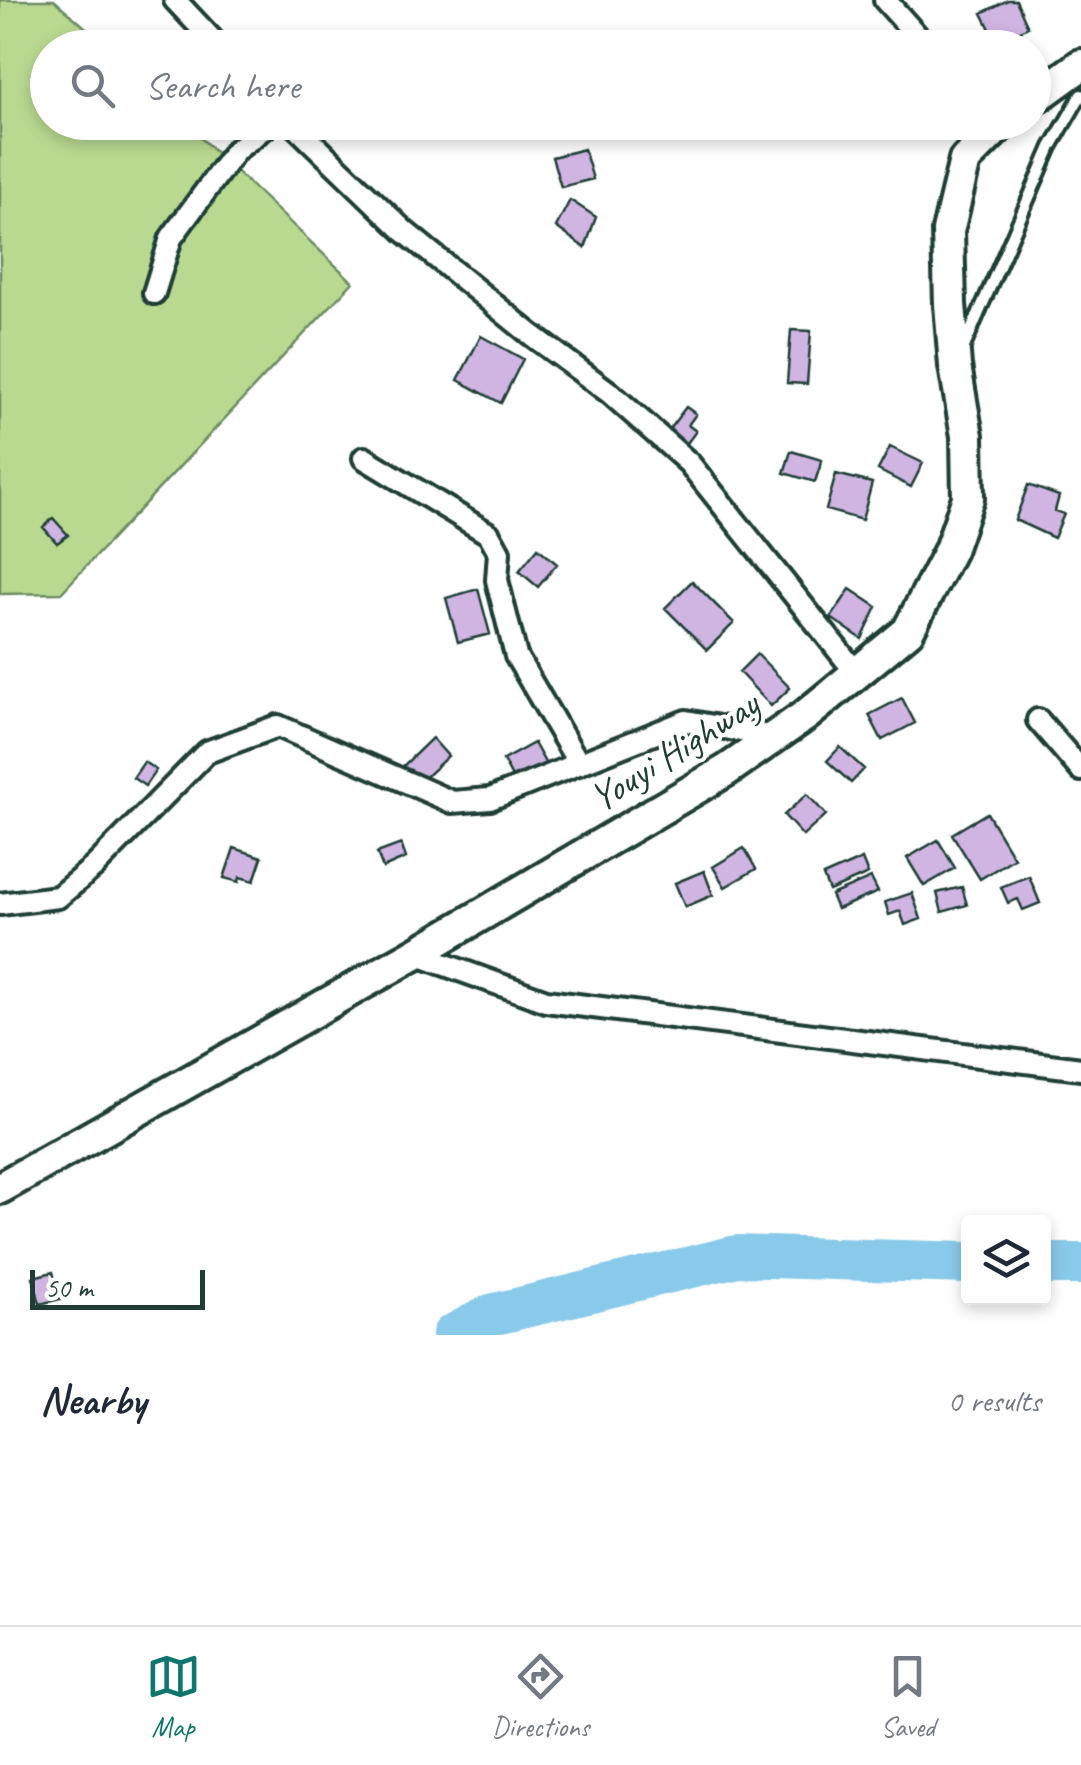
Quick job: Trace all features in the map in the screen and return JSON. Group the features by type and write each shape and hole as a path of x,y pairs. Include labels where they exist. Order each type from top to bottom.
{"main road":[{"path":"1051,87 1081,65"},
{"name":"Youyi Highway","path":"0,1188 415,954 727,770 858,675 908,631 950,550 968,498 967,436 955,366 948,231 966,160 985,140"}],"street":[{"path":"174,0 203,30"},
{"path":"885,0 912,30"},
{"path":"154,293 171,238 235,151 249,140"},
{"path":"310,140 404,231 610,394 689,462 858,675"},
{"path":"364,458 489,534 499,552 498,580 516,656 579,764"},
{"path":"1038,720 1081,770"},
{"path":"0,904 58,897 95,866 207,752 278,726 452,802 490,799 686,721 774,738"},
{"path":"415,954 546,1001 1081,1069"}],"lane":[{"path":"955,366 1051,147 1081,94"}],"green space":[{"path":"0,0 54,0 88,30 30,30 30,140 203,140 353,282 61,593 0,594"}],"building":[{"path":"1016,0 1028,27 990,30 982,13"},
{"path":"584,149 593,179 561,187 552,157"},
{"path":"570,200 596,217 585,248 556,227"},
{"path":"791,330 811,331 807,384 787,383"},
{"path":"481,336 523,359 501,403 458,380"},
{"path":"686,407 696,414 688,425 696,431 685,446 667,432"},
{"path":"890,447 923,463 911,487 878,470"},
{"path":"791,451 822,460 815,482 784,473"},
{"path":"836,474 872,483 862,520 826,510"},
{"path":"1028,485 1059,496 1055,511 1064,514 1054,538 1015,520"},
{"path":"53,518 68,535 57,543 43,527"},
{"path":"538,548 557,564 538,587 519,571"},
{"path":"692,581 734,623 707,650 665,608"},
{"path":"478,589 490,634 458,642 446,598"},
{"path":"850,589 877,607 862,639 831,618"},
{"path":"757,654 790,688 771,706 739,672"},
{"path":"902,698 915,723 882,740 869,715"},
{"path":"432,738 448,756 417,785 401,768"},
{"path":"534,743 548,768 516,785 503,760"},
{"path":"840,747 864,769 851,783 827,761"},
{"path":"144,762 156,770 145,786 133,778"},
{"path":"807,794 826,815 803,836 784,815"},
{"path":"987,813 1014,858 980,879 952,834"},
{"path":"938,840 955,868 924,886 907,858"},
{"path":"401,844 406,858 383,868 377,853"},
{"path":"234,848 262,857 254,881 224,878"},
{"path":"744,848 756,869 725,887 713,867"},
{"path":"862,859 868,874 829,891 823,876"},
{"path":"704,871 713,895 685,907 675,883"},
{"path":"1029,876 1040,903 1023,910 1018,899 1008,903 1001,887"},
{"path":"871,878 878,892 837,909 831,895"},
{"path":"962,887 967,905 942,912 937,893"},
{"path":"912,893 921,919 905,925 900,911 889,915 885,902"},
{"path":"53,1272 60,1299 40,1304 33,1277"}],"waterway":[{"path":"453,1335 491,1315 737,1256 961,1263"},
{"path":"1051,1264 1081,1264"}]}
